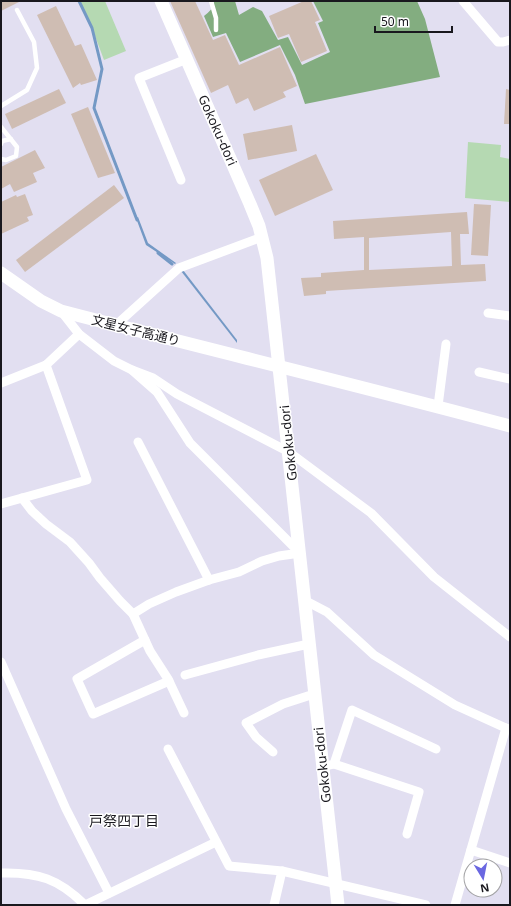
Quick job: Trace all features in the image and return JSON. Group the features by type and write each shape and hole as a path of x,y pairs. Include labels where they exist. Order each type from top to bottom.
{"street":[{"name":"Gokoku-dori","path":"161,1 250,204 262,236 268,258 314,694 328,766 335,883 338,905"},
{"path":"463,1 498,42 510,40"},
{"path":"180,180 139,78 187,59"},
{"path":"116,325 179,268 262,236"},
{"name":"文星女子高通り","path":"1,272 42,301 61,311 438,406 510,426"},
{"path":"61,311 79,334 114,361 153,378 177,394 289,452 371,513 434,576 509,633"},
{"path":"488,313 510,316"},
{"path":"1,383 46,365 79,334"},
{"path":"438,406 446,344"},
{"path":"1,504 87,480 46,365"},
{"path":"132,370 157,392 190,443 300,553"},
{"path":"479,372 510,379"},
{"path":"138,442 209,580"},
{"path":"22,498 36,516 70,542 120,601 133,614 150,651 169,682 184,713"},
{"path":"133,614 149,604 209,580 239,572 262,561 279,556 300,553"},
{"path":"304,600 327,612 374,655 454,705 508,729 455,905"},
{"path":"145,640 77,679 93,714 169,682"},
{"path":"186,675 258,654 309,644"},
{"path":"1,662 66,809 109,893"},
{"path":"273,752 256,737 246,723 283,704 314,694"},
{"path":"407,834 419,792 328,766 352,710 436,749"},
{"path":"168,749 229,866 282,871 426,905"},
{"path":"1,872 21,873 51,880 70,891 85,905 216,842"},
{"path":"471,850 510,863"},
{"path":"274,905 282,871"}],"lane":[{"path":"211,1 216,18 216,30"},
{"path":"1,106 27,90 37,68 34,42 17,10"},
{"path":"1,127 17,147 16,156 6,160 1,159"},
{"path":"1,144 2,140 11,139"}],"green space":[{"path":"79,1 105,1 126,51 104,60 92,28"},
{"path":"214,1 235,1 239,15 253,7 262,11 278,40 288,37 302,65 330,52 318,23 323,21 313,1 417,1 425,19 440,77 305,104 295,75 280,45 240,62 226,33 213,37 204,16 212,8"},
{"path":"468,142 501,145 500,157 510,159 510,202 465,198"}],"water":[{"path":"138,217 148,243 176,263 175,264 146,245 136,218"},
{"path":"183,270 237,340 237,343 181,271"}],"building":[{"path":"1,1 21,1 1,11"},
{"path":"170,1 195,1 213,40 225,35 239,65 280,47 297,86 283,92 286,97 254,111 248,98 236,104 228,85 211,93"},
{"path":"304,1 311,1 320,20 315,22 327,51 301,62 289,34 278,38 269,16"},
{"path":"56,6 75,46 81,44 97,80 81,85 80,83 73,88 37,15"},
{"path":"59,89 66,103 12,129 5,114"},
{"path":"506,89 510,90 510,124 504,124"},
{"path":"88,107 115,173 98,178 71,114"},
{"path":"292,125 297,151 248,160 243,134"},
{"path":"35,150 45,168 33,173 37,182 14,192 10,184 1,189 1,167"},
{"path":"316,154 333,190 275,216 259,180"},
{"path":"114,185 124,198 25,272 16,260"},
{"path":"25,194 33,215 27,217 29,221 1,234 1,202 16,195 17,197"},
{"path":"474,204 491,205 488,256 471,255"},
{"path":"467,212 469,234 460,234 461,265 485,264 486,281 326,291 326,294 304,296 301,278 321,277 321,273 364,270 364,237 334,239 333,221","holes":["451,232 452,266 369,270 369,238"]}],"waterway":[{"path":"79,1 92,28 102,69 94,108 137,220"},
{"path":"158,253 172,264"}],"district":[{"name":"戸祭四丁目","path":"124,820"}]}
